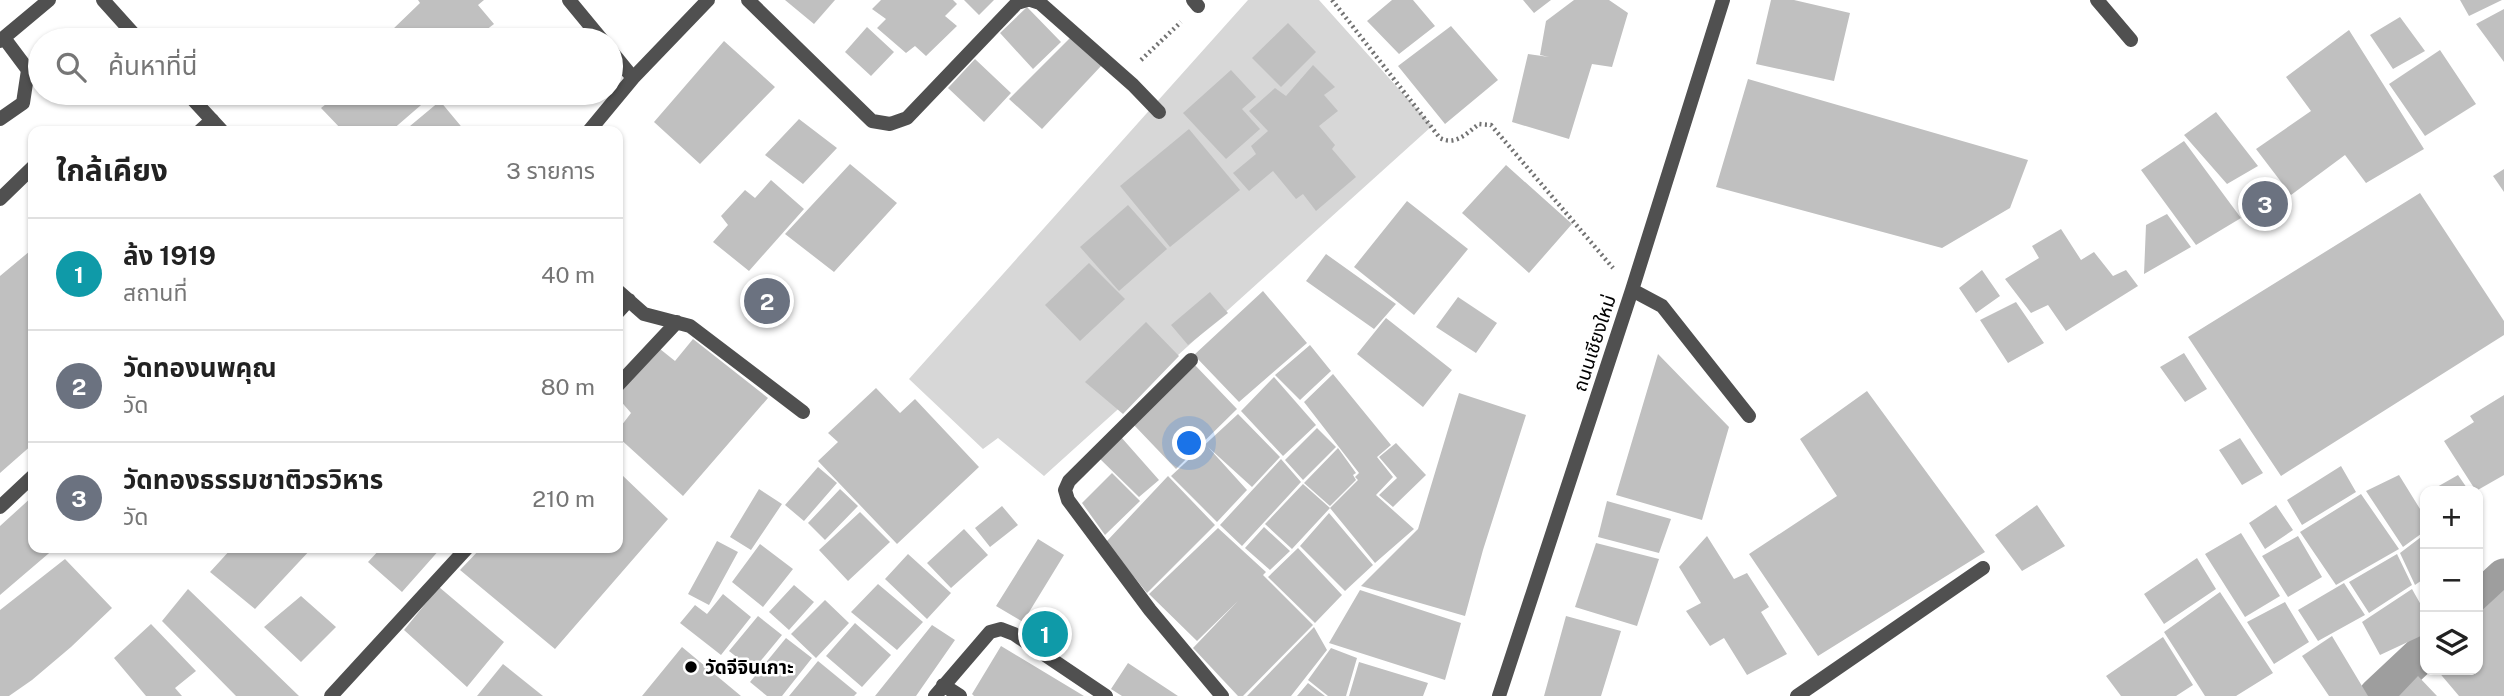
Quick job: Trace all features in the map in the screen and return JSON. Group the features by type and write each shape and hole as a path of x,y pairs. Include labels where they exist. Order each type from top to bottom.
{"street":[{"path":"0,119 23,103 28,70 2,39 49,0"},
{"path":"103,0 128,28"},
{"path":"569,0 592,28"},
{"path":"623,90 708,0"},
{"path":"748,0 872,121 890,124 907,118 1017,3 1029,0 1040,3 1129,80 1157,110"},
{"name":"ถนนเชียงใหม่","path":"1499,696 1632,290 1723,0"},
{"path":"2097,0 2131,40"},
{"path":"623,66 633,78"},
{"path":"198,105 217,126"},
{"path":"593,126 611,105"},
{"path":"0,199 28,172"},
{"path":"1632,290 1662,306 1749,416"},
{"path":"623,295 644,314 690,327 803,412"},
{"path":"623,380 677,322"},
{"path":"1191,360 1069,481 1065,490 1068,500 1150,610 1222,696"},
{"path":"0,508 28,481"},
{"path":"331,696 462,553"},
{"path":"1797,696 1983,568"},
{"path":"960,696 939,690 990,632 1001,629 1014,634 1106,696"}],"path":[{"path":"1332,0 1440,138 1448,142 1457,141 1479,124 1491,125 1632,290"},
{"path":"1129,80 1196,3"}],"shaded area":[{"path":"1248,0 1319,0 1432,126 1044,476 998,438 983,449 909,379"}],"building":[{"path":"418,0 484,0 478,5 494,24 489,28 394,28 420,3"},
{"path":"785,0 835,0 814,24"},
{"path":"881,0 953,0 957,4 945,16 957,26 926,56 915,46 906,53 877,28 886,19 872,9"},
{"path":"964,0 994,0 979,15"},
{"path":"1392,0 1413,0 1435,26 1399,54 1367,21"},
{"path":"1523,0 1551,0 1534,13"},
{"path":"1574,0 1609,0 1628,13 1612,67 1592,64 1569,139 1512,122 1528,54 1549,57 1540,55 1546,21"},
{"path":"1771,0 1794,0 1850,13 1834,81 1756,64"},
{"path":"2460,0 2502,0 2469,16"},
{"path":"1027,7 1061,42 1033,69 1000,33"},
{"path":"2504,9 2504,62 2476,24"},
{"path":"2400,17 2425,51 2393,69 2370,35"},
{"path":"1288,23 1316,52 1281,87 1252,58"},
{"path":"1451,26 1498,80 1445,124 1398,66"},
{"path":"867,27 894,52 871,76 845,52"},
{"path":"2349,30 2424,149 2366,183 2345,155 2291,195 2256,149 2311,111 2286,77"},
{"path":"1070,38 1102,65 1042,129 1009,99"},
{"path":"724,41 775,87 700,164 654,122"},
{"path":"2440,50 2476,104 2425,136 2389,84"},
{"path":"975,59 1011,93 984,122 948,88"},
{"path":"1313,65 1335,87 1324,95 1338,111 1319,126 1335,145 1332,149 1356,177 1316,211 1303,194 1296,199 1273,171 1249,191 1233,173 1256,154 1251,146 1268,131 1249,111 1275,88 1286,96"},
{"path":"1231,70 1256,97 1242,109 1260,129 1226,159 1183,113"},
{"path":"1748,79 2028,160 2010,208 1942,248 1716,187"},
{"path":"325,105 421,105 397,126 338,126 321,108"},
{"path":"435,105 443,105 461,126 410,126"},
{"path":"2216,112 2258,166 2227,184 2184,135"},
{"path":"799,119 837,148 803,184 765,155"},
{"path":"1189,129 1240,190 1170,247 1120,186"},
{"path":"2184,141 2241,218 2196,245 2141,170"},
{"path":"850,164 897,203 834,272 785,234"},
{"path":"1506,165 1572,224 1529,273 1462,213"},
{"path":"2504,169 2504,192 2493,176"},
{"path":"771,180 804,209 749,271 713,242 728,225 721,216 745,190 755,198"},
{"path":"2420,193 2504,321 2504,335 2281,476 2188,337"},
{"path":"1407,201 1468,249 1414,315 1354,267"},
{"path":"1128,205 1167,249 1119,291 1080,247"},
{"path":"2167,214 2191,247 2144,274 2146,225"},
{"path":"2061,229 2081,260 2094,252 2113,276 2126,270 2138,286 2066,331 2048,305 2031,313 2005,279 2039,258 2032,246"},
{"path":"28,253 28,448 0,473 0,276"},
{"path":"1326,254 1396,304 1374,329 1306,281"},
{"path":"1089,263 1125,299 1080,341 1045,305"},
{"path":"1982,270 2000,296 1976,313 1959,288"},
{"path":"1263,291 1307,343 1239,402 1194,355"},
{"path":"1210,292 1228,313 1188,345 1171,325"},
{"path":"1458,297 1497,323 1476,353 1436,327"},
{"path":"2016,302 2044,343 2008,363 1980,320"},
{"path":"1386,318 1452,370 1423,407 1357,354"},
{"path":"1146,322 1179,356 1123,414 1085,382"},
{"path":"693,339 768,398 683,496 623,442 623,423 631,413 623,404 623,380 655,345 675,361"},
{"path":"1310,345 1331,371 1300,400 1275,375"},
{"path":"2184,353 2207,389 2185,402 2160,367"},
{"path":"1658,354 1729,427 1702,520 1616,495"},
{"path":"1194,364 1237,409 1176,469 1133,424"},
{"path":"1333,374 1391,445 1377,457 1393,477 1376,495 1414,529 1375,563 1330,508 1358,480 1355,477 1359,473 1304,402"},
{"path":"1274,377 1316,425 1283,456 1241,411"},
{"path":"876,388 900,413 915,399 979,467 897,544 818,461 838,442 828,433"},
{"path":"1867,391 1985,552 1818,656 1749,554 1837,496 1800,439"},
{"path":"1459,393 1526,415 1465,616 1361,586 1418,529"},
{"path":"2504,395 2504,475 2483,487 2473,486 2444,441 2474,422 2470,416"},
{"path":"1238,414 1280,457 1252,487 1208,447 1247,490 1217,522 1171,476"},
{"path":"1317,428 1336,447 1303,480 1285,460"},
{"path":"1121,437 1159,480 1139,497 1098,457"},
{"path":"2240,438 2263,473 2242,485 2219,450"},
{"path":"1396,443 1426,475 1393,507 1379,495 1397,478 1379,457"},
{"path":"1338,448 1356,473 1353,475 1356,480 1330,506 1304,483"},
{"path":"1281,459 1301,482 1242,546 1220,525"},
{"path":"2341,466 2356,492 2302,525 2287,500"},
{"path":"818,467 837,483 804,521 785,505"},
{"path":"1112,473 1140,501 1105,535 1082,503"},
{"path":"2399,475 2420,509 2420,535 2403,547 2366,491"},
{"path":"2458,475 2466,486 2439,486"},
{"path":"623,476 668,519 555,649 460,570 476,553 623,553"},
{"path":"1168,476 1215,525 1147,593 1106,542"},
{"path":"1303,484 1330,508 1292,549 1265,524"},
{"path":"759,489 782,504 751,550 730,537"},
{"path":"840,489 858,506 825,540 808,523"},
{"path":"2361,494 2399,549 2336,585 2300,532"},
{"path":"28,501 28,553 49,553 0,595 0,526"},
{"path":"1607,501 1671,519 1659,553 1598,537"},
{"path":"2037,505 2065,546 2022,571 1995,535"},
{"path":"2276,505 2293,530 2265,549 2249,523"},
{"path":"1002,506 1018,525 990,547 975,528"},
{"path":"860,512 890,542 848,581 819,550"},
{"path":"1329,513 1373,565 1345,591 1300,546"},
{"path":"1264,527 1290,551 1270,570 1245,548"},
{"path":"1218,528 1266,572 1263,575 1313,625 1243,696 1238,696 1193,648 1238,601 1197,641 1149,594"},
{"path":"964,529 988,555 951,588 927,563"},
{"path":"2241,533 2280,596 2245,617 2205,554"},
{"path":"1707,536 1734,579 1747,573 1769,607 1761,612 1787,654 1747,675 1724,638 1710,646 1686,611 1701,603 1679,567"},
{"path":"2298,536 2322,577 2288,597 2262,556"},
{"path":"2420,538 2420,582 2415,585 2400,553"},
{"path":"1038,539 1064,555 1023,622 996,606"},
{"path":"717,541 738,552 709,605 688,594"},
{"path":"1596,543 1659,559 1637,626 1575,607"},
{"path":"760,544 793,569 763,607 732,582"},
{"path":"1298,548 1342,595 1315,623 1268,577"},
{"path":"227,553 307,553 255,609 210,572"},
{"path":"376,553 437,553 402,592 368,562"},
{"path":"908,554 951,593 927,619 885,579"},
{"path":"2397,554 2412,585 2369,613 2349,582"},
{"path":"2197,558 2216,589 2164,624 2144,594"},
{"path":"65,559 112,608 32,680 9,696 0,696 0,610"},
{"path":"2344,583 2365,615 2318,641 2298,610"},
{"path":"878,584 923,622 897,650 851,612"},
{"path":"794,585 814,602 789,630 769,612"},
{"path":"439,587 504,642 467,687 404,630"},
{"path":"188,589 299,696 236,696 162,621"},
{"path":"2412,589 2420,603 2420,636 2380,655 2362,622"},
{"path":"1360,590 1461,623 1445,680 1329,643"},
{"path":"2504,590 2504,696 2459,696 2441,675 2483,675 2483,609"},
{"path":"2220,592 2273,673 2236,696 2205,696 2164,632"},
{"path":"723,594 751,617 721,655 680,623 695,605 707,614"},
{"path":"301,596 336,627 301,662 264,627"},
{"path":"825,600 849,623 816,658 791,634"},
{"path":"2285,602 2309,642 2274,664 2247,622"},
{"path":"758,616 782,635 753,670 729,651"},
{"path":"1566,616 1621,631 1601,696 1544,696"},
{"path":"855,623 891,655 862,687 826,656"},
{"path":"151,624 196,671 175,688 182,696 146,696 114,658"},
{"path":"932,625 955,640 916,696 875,696"},
{"path":"1314,627 1327,650 1291,696 1247,696"},
{"path":"2332,636 2368,696 2329,696 2302,656"},
{"path":"2163,637 2193,685 2176,696 2121,696 2106,676"},
{"path":"786,638 812,658 782,696 767,696 750,682"},
{"path":"1001,646 1084,696 974,696 972,694"},
{"name":"วัดจีจินเกาะ","path":"682,647 741,696 642,696"},
{"path":"1331,648 1357,658 1346,696 1328,696 1308,680"},
{"path":"818,661 857,693 854,696 789,696"},
{"path":"1359,662 1428,683 1423,696 1349,696"},
{"path":"1128,663 1178,696 1122,696 1111,689"},
{"path":"503,664 543,696 477,696"},
{"path":"2418,676 2437,696 2399,696"},
{"path":"1308,683 1325,696 1297,696"}],"waterway":[{"path":"2483,596 2504,577"},
{"path":"2377,696 2420,656"}],"place":[{"name":"วัดทองธรรมชาติวรวิหาร","path":"2265,204"},
{"name":"วัดทองนพคุณ","path":"767,301"},
{"name":"ล้ง 1919","path":"1045,634"},
{"name":"วัดจีจินเกาะ","path":"691,667"}]}
